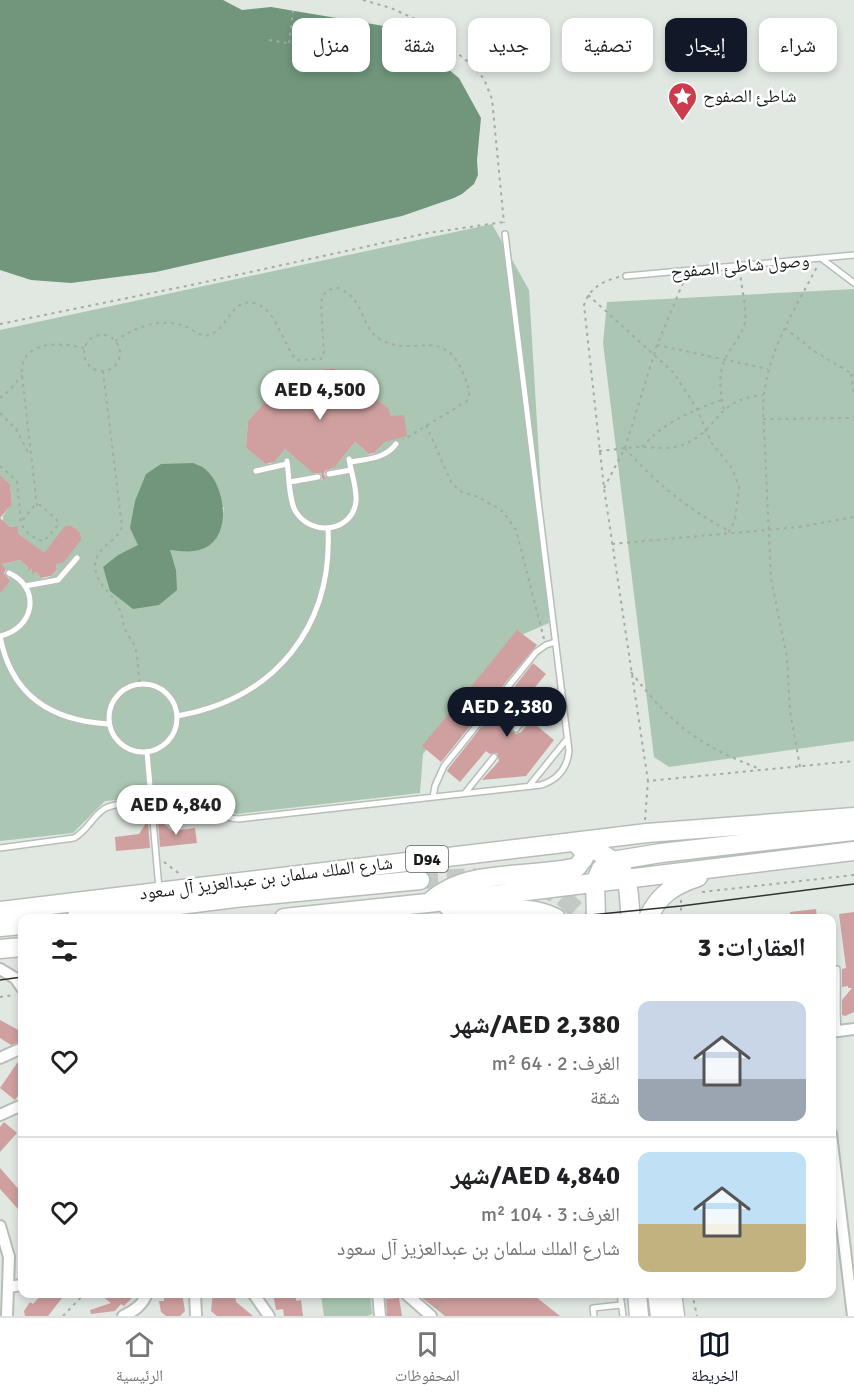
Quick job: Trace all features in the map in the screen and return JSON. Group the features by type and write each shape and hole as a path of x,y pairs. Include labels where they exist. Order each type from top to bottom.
{"main road":[{"name":"شارع الملك سلمان بن عبدالعزيز آل سعود","path":"0,911 159,890 571,844 646,833 854,817"},
{"path":"596,914 595,882 601,869 612,861 854,831"},
{"path":"571,844 602,854 618,866 626,878 630,914"},
{"path":"436,902 447,889 469,881 577,867 584,858 583,851 571,844"},
{"path":"323,914 854,851"},
{"path":"649,855 638,858 633,866 639,874 651,876"},
{"path":"650,914 659,899 673,886 737,865"},
{"path":"108,914 235,898 420,880"},
{"path":"436,902 459,911 524,908 546,914"},
{"path":"0,927 18,925"},
{"path":"0,949 18,947"},
{"path":"637,1298 639,1316"},
{"path":"658,1298 660,1316"},
{"path":"673,1298 675,1316"}],"street":[{"path":"0,969 18,982"},
{"path":"836,1031 854,1029"},
{"path":"0,1058 18,1050"},
{"path":"0,1115 18,1109"},
{"path":"836,1175 853,1316"},
{"path":"0,1226 9,1257 7,1316"},
{"path":"8,1287 18,1286"},
{"path":"123,1316 134,1311 144,1298"},
{"path":"195,1298 196,1316"},
{"path":"256,1298 269,1316"},
{"path":"378,1298 380,1316"},
{"path":"411,1298 431,1316"}],"lane":[{"path":"0,848 68,840 83,833 105,808 115,804 197,799 224,816 234,819 529,786 547,783 563,770 568,758 562,691 505,234"},
{"name":"وصول شاطئ الصفوح","path":"626,276 854,255"},
{"path":"821,258 854,283"},
{"path":"256,471 287,463 294,507 298,515 314,528 328,528 341,524 354,508 356,496 350,460 381,457 392,450 396,444"},
{"path":"329,474 351,470"},
{"path":"290,482 318,477"},
{"path":"177,716 212,708 245,693 273,672 297,646 321,598 328,564 328,528"},
{"path":"25,586 58,580 77,558"},
{"path":"9,573 25,586 30,600 25,621 14,632 0,636 11,670 24,689 48,708 65,717 91,723 109,724"},
{"path":"433,797 444,766 532,656 546,645 555,642"},
{"path":"140,684 153,685 165,692 174,703 177,716 172,737 161,747 147,752 133,751 120,743 109,724 110,710 116,697 126,688 140,684"},
{"path":"516,729 542,697 562,691"},
{"path":"529,786 567,739"},
{"path":"147,752 159,890"},
{"path":"465,794 494,757"},
{"path":"400,914 410,905"},
{"path":"836,1007 838,1000 837,969"},
{"path":"620,1298 623,1316"},
{"path":"594,1316 593,1308 621,1305"}],"path":[{"path":"363,0 391,8 414,19 472,65 484,79 492,99 505,234"},
{"path":"289,43 293,11"},
{"path":"269,40 292,44"},
{"path":"0,324 428,233 504,222"},
{"path":"800,767 790,711 787,657 771,579 763,395 768,369 778,341 821,258"},
{"path":"724,409 720,381 724,360 741,333 745,320 739,266"},
{"path":"604,488 625,448 657,345 689,270"},
{"path":"626,276 611,279 597,286 588,295 584,305 599,451 648,781 645,823"},
{"path":"116,341 136,328 161,323 176,324 201,335 209,335 217,330 233,310 249,303 261,306 269,314 296,360 321,359 324,355 321,299 328,290 338,288 353,299 362,312 369,329 380,339 405,347 419,345 439,347 449,351 458,361 470,392 464,404 396,444"},
{"path":"588,295 674,373 697,409 714,445 732,468 738,481 736,517 728,532"},
{"path":"785,328 814,351 852,374 854,396"},
{"path":"106,335 116,341 120,351 114,366 103,371 92,368 88,364 84,348 90,339 94,336 106,335"},
{"path":"37,506 22,375 25,358 38,347 61,344 84,348"},
{"path":"657,345 768,369"},
{"path":"103,371 122,527 120,533 104,546 98,556 96,574 101,585 120,610 126,632 135,646 140,684"},
{"path":"0,398 22,375"},
{"path":"599,451 642,447 679,447 693,440 724,409 742,399 763,395"},
{"path":"642,447 662,427 697,409 721,400"},
{"path":"0,413 15,429 31,458"},
{"path":"763,419 854,418"},
{"path":"426,425 452,484 462,492 478,497 496,507 504,513 516,530 546,645"},
{"path":"625,448 645,471 675,498 728,532"},
{"path":"0,466 17,481 21,522 22,526 38,540 44,541 58,525 57,520 40,505 34,506 21,522"},
{"path":"612,544 768,530 854,517"},
{"path":"631,671 654,701 681,728 712,749 763,770"},
{"path":"648,781 854,761"},
{"path":"702,892 854,875"},
{"path":"681,896 681,914"},
{"path":"0,997 18,995"},
{"path":"63,1316 80,1298"},
{"path":"431,1316 445,1298"},
{"path":"693,1298 697,1316"}],"shaded area":[{"path":"0,0 223,0 242,10 271,7 336,18 292,18 292,72 370,72 370,24 382,26 382,72 452,72 459,78 481,118 478,175 474,184 454,198 402,216 156,272 71,283 31,280 0,270"},
{"path":"492,224 529,290 549,623 519,636 423,754 420,793 237,814 196,793 105,801 73,833 0,841 0,592 9,583 9,573 2,564 20,560 28,567 27,570 32,569 32,573 36,572 42,579 50,577 57,571 56,564 80,532 72,526 65,526 47,556 18,533 18,526 10,527 3,521 3,516 12,503 10,484 0,475 0,330","holes":["334,368 346,378 349,386 356,385 387,408 391,416 385,442 371,456 355,442 323,481 285,449 269,466 246,448 248,421 291,373","224,507 221,528 214,541 185,551 169,550 176,570 118,555"]},
{"path":"854,289 854,741 669,767 654,757 603,343 607,302"},
{"path":"193,463 205,469 218,487 223,511 218,534 212,543 202,549 170,550 176,570 177,590 159,605 133,609 110,591 103,567 118,555 138,545 130,528 135,501 146,474 161,464"},
{"path":"321,1298 370,1298 372,1314 368,1316 324,1316"}],"building":[{"path":"334,368 347,378 349,386 356,385 388,408 391,416 404,415 407,436 385,442 374,453 369,454 355,442 334,468 325,471 326,478 323,481 321,473 313,473 285,449 274,462 266,464 246,448 248,421 291,373"},
{"path":"0,475 10,484 12,504 0,518"},
{"path":"0,518 10,527 18,526 18,533 44,553 65,526 72,526 80,532 81,540 64,562 56,564 57,570 51,576 41,578 36,572 32,574 32,569 27,571 28,567 20,560 2,564 6,569 4,573 9,583 0,593"},
{"path":"517,630 537,645 485,707 466,693"},
{"path":"533,663 546,674 507,721 513,725 511,730 516,734 531,721 554,740 526,776 482,780 499,761 497,753 490,754 486,751 460,782 447,771"},
{"path":"456,705 475,720 441,762 422,746"},
{"path":"161,821 172,831 195,828 197,843 160,847 158,822"},
{"path":"148,823 150,848 116,851 115,837 139,834"},
{"path":"816,909 817,914 790,914 790,912"},
{"path":"854,912 854,1012 845,1016 842,1015 842,1000 852,988 842,987 842,969 846,968 839,914"},
{"path":"0,1020 18,1030 18,1042 11,1045 0,1038"},
{"path":"18,1062 18,1096 15,1100 0,1088"},
{"path":"4,1122 17,1133 0,1152 0,1127"},
{"path":"0,1168 18,1188 18,1209 0,1189"},
{"path":"38,1298 62,1298 48,1316 25,1316 24,1311 30,1302 33,1304"},
{"path":"104,1298 132,1298 124,1306 121,1304 115,1311 91,1314 90,1310 111,1303"},
{"path":"164,1298 183,1298 185,1311 180,1316 166,1316 161,1312 159,1301 164,1301"},
{"path":"212,1298 236,1298 236,1302 253,1316 217,1316 211,1311"},
{"path":"274,1298 296,1298 296,1301 301,1300 303,1316 284,1316 283,1309 276,1310"},
{"path":"399,1298 402,1316 387,1316 386,1299"},
{"path":"422,1298 537,1298 560,1316 445,1316"}],"tunnel":[{"path":"420,880 476,877"},
{"path":"538,886 562,897 581,914"}],"tram line":[{"path":"600,914 854,884"},
{"path":"0,980 18,978"}],"place":[{"name":"شاطئ الصفوح","path":"682,122"}]}
